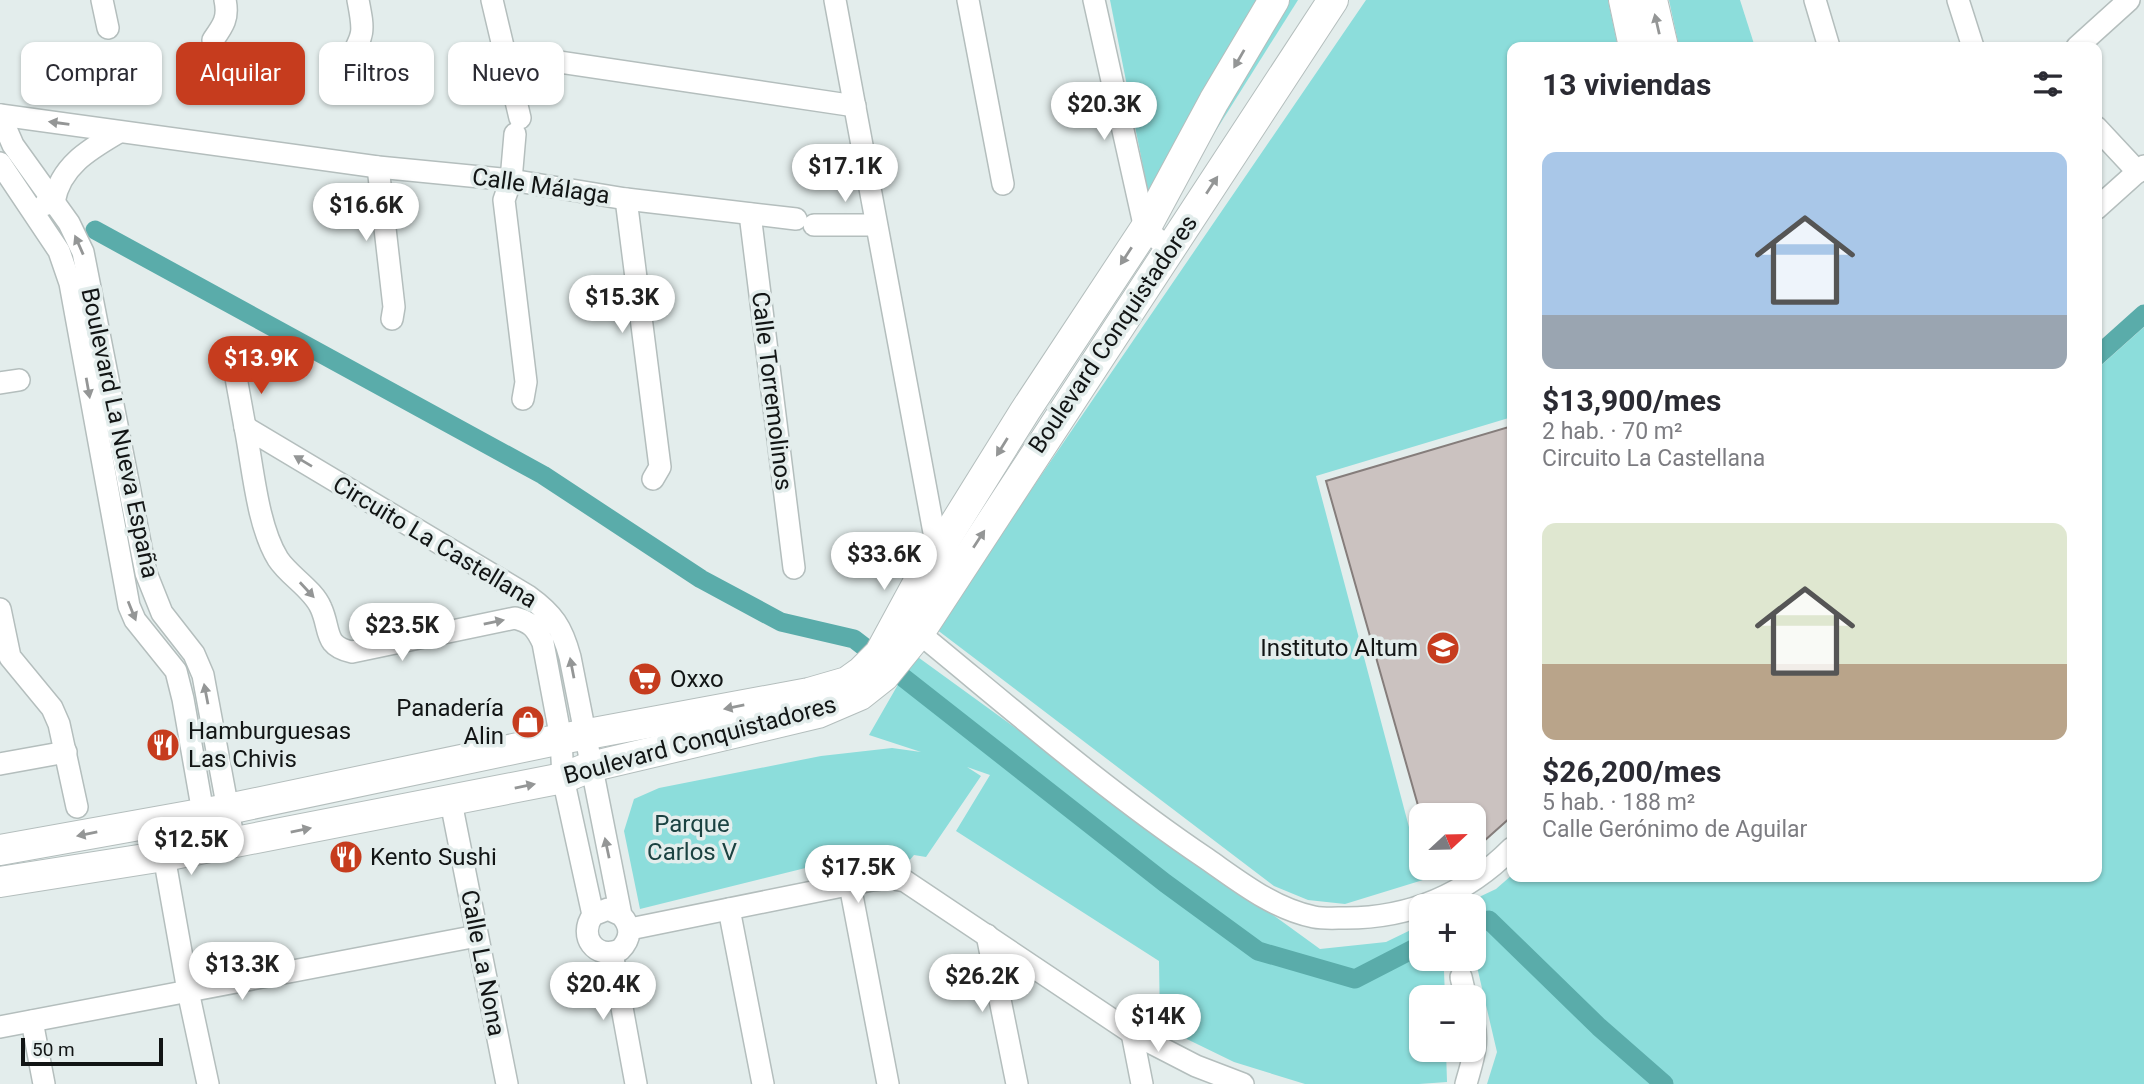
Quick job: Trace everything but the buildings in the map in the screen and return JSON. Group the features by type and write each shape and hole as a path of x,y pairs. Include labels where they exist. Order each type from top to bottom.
{"street":[{"path":"102,0 108,28"},
{"path":"213,40 226,20 228,11 225,0"},
{"path":"358,0 362,24 361,42"},
{"path":"492,0 502,42"},
{"path":"835,0 938,554"},
{"path":"968,0 1003,184"},
{"path":"1094,0 1144,229 1170,250"},
{"name":"Boulevard Conquistadores","path":"0,850 216,811 573,737 809,693 847,682 880,653 918,583 1025,411 1144,229 1273,0"},
{"name":"Boulevard Conquistadores","path":"0,882 164,856 563,779 590,767 818,713 860,695 884,676 919,634 1038,447 1333,0"},
{"path":"1624,0 1633,42"},
{"path":"1652,0 1661,42"},
{"path":"1815,0 1828,42"},
{"path":"1958,0 1971,42"},
{"path":"2083,42 2129,0"},
{"path":"564,63 855,106"},
{"path":"514,105 518,126 511,180 504,200 526,382 523,399"},
{"name":"Calle Málaga","path":"0,115 378,167 511,180 626,199 805,222 876,225"},
{"name":"Boulevard La Nueva España","path":"0,115 13,145 69,223 83,252 146,573 162,613 194,654 203,675 216,811 222,845"},
{"path":"32,208 54,202 62,180 73,164 87,151 119,132"},
{"path":"2102,133 2141,169 2102,204"},
{"name":"Boulevard La Nueva España","path":"0,163 59,251 70,283 129,606 135,621 176,671 216,811"},
{"path":"378,167 394,307 392,319"},
{"path":"626,199 660,467 653,479"},
{"name":"Calle Torremolinos","path":"750,215 794,568"},
{"name":"Circuito La Castellana","path":"240,360 235,372 266,536 279,561 321,606 329,637 334,645 352,652 536,614"},
{"name":"Circuito La Castellana","path":"245,427 480,566 536,614 556,621 564,635 573,737"},
{"path":"0,609 10,657 52,708 59,724 77,807"},
{"path":"919,634 1152,822 1260,895 1287,909 1316,918 1395,915 1439,901 1497,863 1507,853"},
{"path":"573,737 590,767 625,922 625,944 612,953 599,951 589,942 586,928 593,915 608,909 625,922 729,909 889,878 905,881 1132,1032 1196,1066 1243,1084"},
{"path":"573,737 563,779 593,915"},
{"path":"0,764 66,752"},
{"name":"Calle La Nona","path":"451,802 508,1084"},
{"path":"164,856 208,1084"},
{"path":"850,885 888,1084"},
{"path":"729,909 763,1084"},
{"path":"0,1027 477,936"},
{"path":"987,936 1017,1084"},
{"path":"612,953 636,1084"},
{"path":"32,1021 44,1084"},
{"path":"1132,1032 1142,1084"},
{"path":"1466,1084 1472,1062"}],"green space":[{"path":"1110,0 1298,0 1176,194 1149,197"},
{"path":"1366,0 1608,0 1617,42 1507,42 1507,419 1316,476 1409,827 1409,880 1423,880 1345,904 1308,900 1274,886 936,629"},
{"path":"1669,0 1740,0 1753,42 1678,42"},
{"path":"2144,327 2144,1084 1487,1084 1497,1052 1486,1005 1486,985 1481,985 1478,971 1486,971 1485,894 1507,879 1507,882 2102,882 2102,365"},
{"name":"Parque Carlos V","path":"915,655 1320,949 1386,942 1409,931 1409,971 1444,971 1445,985 1409,985 1409,1062 1446,1062 1447,1082 1305,1084 1234,1062 1160,1026 1159,961 956,831 990,775 967,767 981,776 926,857 914,855 903,868 880,853 846,858 640,909 624,831 634,799 659,788 821,756 892,748 921,752 869,735"}],"waterway":[{"path":"95,230 543,475 701,579 781,622 854,639 867,649"},
{"path":"2102,352 2144,314"},
{"path":"900,675 1165,883 1258,951 1355,979 1409,951"},
{"path":"1486,921 1489,920 1599,1027 1664,1084"}],"place":[{"name":"Instituto Altum","path":"1443,648"},
{"name":"Oxxo","path":"645,679"},
{"name":"Panadería Alin","path":"528,722"},
{"name":"Hamburguesas Las Chivis","path":"163,745"},
{"name":"Kento Sushi","path":"346,857"}]}
